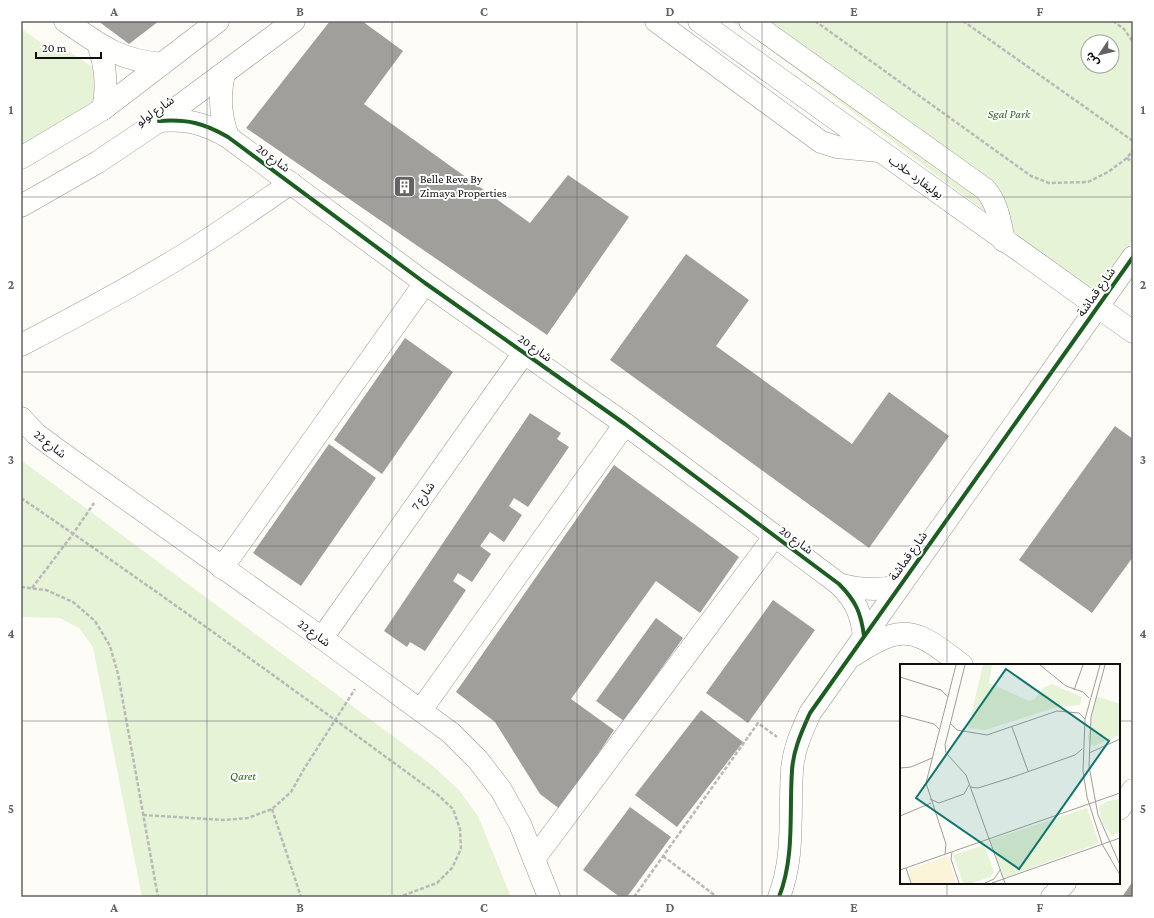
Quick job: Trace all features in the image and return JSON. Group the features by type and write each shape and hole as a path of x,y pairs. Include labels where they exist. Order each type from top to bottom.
{"street":[{"path":"65,21 98,44 128,59 162,64"},
{"path":"21,158 103,109 218,21"},
{"name":"شارع لولو","path":"21,206 98,162 159,121 294,21"},
{"path":"656,21 821,142 837,147 879,150"},
{"name":"بوليفارد حلاب","path":"699,21 1133,332"},
{"path":"750,21 985,189 992,196 996,206 1004,241"},
{"path":"98,44 104,60 106,76 106,92 103,109"},
{"path":"224,73 220,106 228,137"},
{"name":"شارع 20","path":"159,121 177,120 195,122 212,128 228,137 425,283 625,424 774,537 839,584 850,595 857,607 862,622 864,636"},
{"path":"21,345 134,285 194,248 291,183"},
{"name":"شارع قماشة","path":"779,897 785,881 790,854 792,770 795,751 801,731 810,713 1133,257"},
{"path":"222,568 425,283"},
{"name":"شارع 7","path":"322,638 524,353"},
{"name":"شارع 22","path":"21,418 36,434 106,486 322,638 452,733 478,760 501,790 520,824 549,897"},
{"path":"421,710 625,424"},
{"path":"534,859 774,537"},
{"name":"شارع 20","path":"839,584 869,590 899,586"},
{"path":"849,657 891,636 901,633 922,637 961,664"},
{"path":"1052,897 1064,884"}],"path":[{"path":"815,21 1031,176 1049,183 1088,182 1108,172 1127,158 1133,150"},
{"path":"963,21 1133,141"},
{"path":"1113,21 1124,29 1133,42"},
{"path":"1127,158 1133,163"},
{"path":"32,588 74,534 106,486"},
{"path":"21,498 336,720 438,795 453,809 460,828 460,849 452,868 437,883 399,897"},
{"path":"21,588 46,590 73,602 95,621 110,646 118,674 158,897"},
{"path":"143,816 223,820 248,818 272,809 291,792 304,769 367,672"},
{"path":"634,897 758,723 795,751"},
{"path":"272,809 301,897"},
{"path":"663,856 717,897"}],"green space":[{"name":"Sgal Park","path":"732,21 1133,21 1133,240 1095,294"},
{"path":"21,29 57,53 68,51 91,66 99,81 99,101 21,155"},
{"name":"Qaret","path":"21,460 432,765 459,790 478,816 511,897 142,897 93,647 79,628 60,618 21,617"}],"building":[{"path":"98,21 159,21 129,44"},
{"name":"Belle Reve By Zimaya Properties","path":"330,21 362,21 403,51 364,104 530,223 568,175 629,217 547,335 246,128"},
{"path":"686,254 749,300 716,346 852,444 889,392 949,436 869,548 610,360"},
{"path":"405,338 453,372 382,474 334,440"},
{"path":"530,413 561,433 557,439 569,447 528,507 514,498 509,506 522,515 504,542 490,532 480,546 491,554 472,582 458,573 453,581 466,590 425,651 410,642 407,647 384,631"},
{"path":"1115,426 1133,439 1133,557 1092,613 1019,560"},
{"path":"329,444 376,478 301,586 253,553"},
{"path":"614,465 739,557 700,613 656,581 571,699 614,730 561,810 540,794 495,722 456,692"},
{"path":"773,600 815,630 748,723 706,693"},
{"path":"656,618 683,638 624,721 596,701"},
{"path":"701,710 743,742 677,827 635,795"},
{"path":"630,807 671,837 627,897 620,897 583,870"},
{"path":"1133,881 1133,897 1122,897"}],"cycle path":[{"path":"159,121 187,121 211,128 228,137 425,283 625,424 839,584 850,596 857,608 864,636"},
{"path":"779,897 784,882 789,850 791,787 794,756 798,741 810,713 1133,257"}],"place":[{"name":"Belle Reve By Zimaya Properties","path":"404,186"}]}
